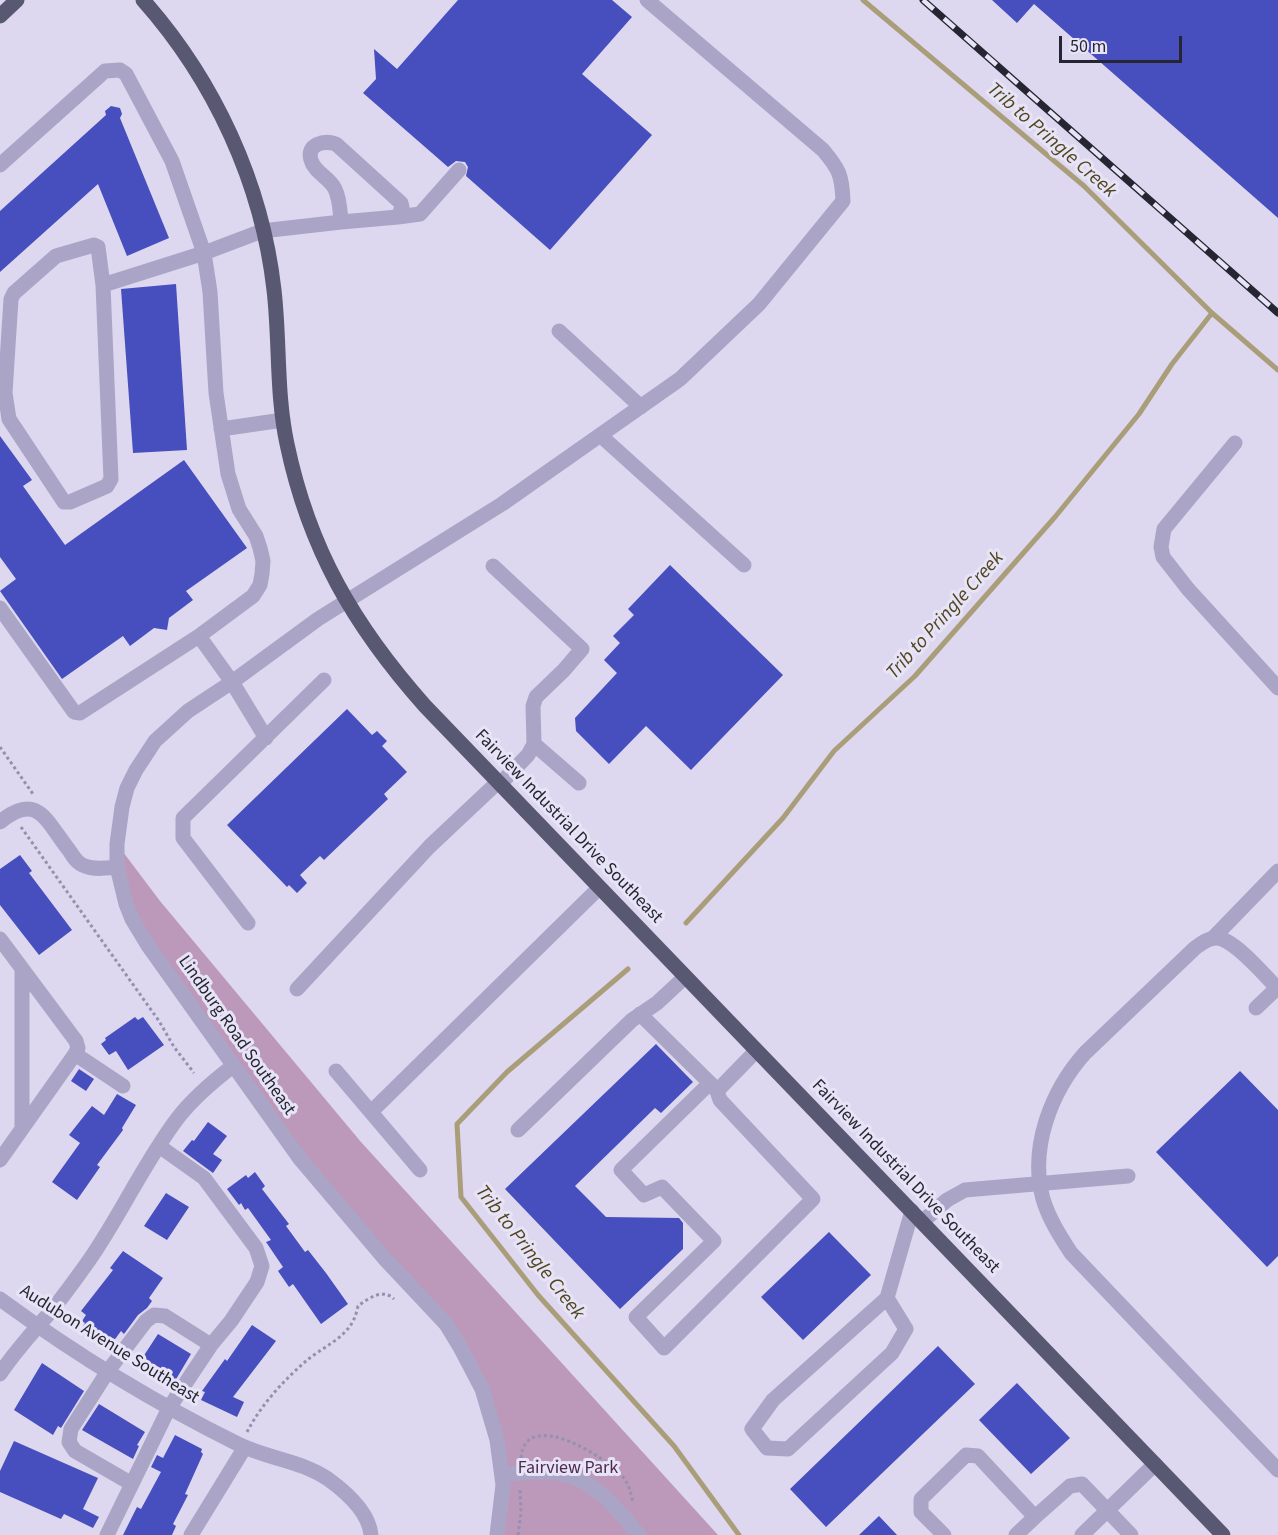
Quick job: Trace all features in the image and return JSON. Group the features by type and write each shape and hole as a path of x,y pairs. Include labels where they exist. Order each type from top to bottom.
{"main road":[{"path":"0,16 17,0"},
{"name":"Fairview Industrial Drive Southeast","path":"143,0 177,41 217,106 243,165 262,231 274,289 283,420 294,474 321,552 345,601 393,670 599,888 1223,1535"}],"street":[{"name":"Lindburg Road Southeast","path":"497,1535 503,1485 502,1474 496,1440 482,1389 446,1324 328,1193 295,1152 138,931 126,904 117,867 117,843 122,807 136,770 155,741 168,728 188,711 318,619 502,504 680,379 759,304 843,201 842,180 835,164 823,150 647,0"},
{"path":"0,165 105,71 120,70 126,74 172,161 204,253 210,292 216,393 233,495 256,536 263,561 260,585 253,596 199,636 80,713 74,712 0,608"},
{"path":"341,222 337,192 332,183 313,166 311,161 310,155 315,145 323,141 336,144 400,203 402,207 398,217"},
{"path":"103,285 204,253 262,231 420,214 459,170"},
{"path":"93,245 98,248 103,285 110,483 70,502 64,502 4,422 11,299 14,293 56,256 93,245"},
{"path":"559,331 641,406"},
{"path":"221,429 283,420"},
{"path":"600,435 744,565"},
{"path":"1235,443 1164,529 1161,547 1163,557 1188,589 1278,688"},
{"path":"297,989 430,846 528,755 534,744 533,706 536,697 582,649 493,566"},
{"path":"199,636 232,682 266,738"},
{"path":"248,923 183,838 183,818 324,680"},
{"path":"534,744 579,783"},
{"path":"6,817 19,809 38,810 78,862 91,868 117,867"},
{"path":"1214,938 1278,871"},
{"path":"371,1112 599,888"},
{"path":"1256,1008 1277,988 1229,941 1214,938 1206,940 1195,948 1085,1053 1070,1071 1053,1101 1045,1125 1040,1183 1048,1215 1063,1241 1081,1265 1278,1470"},
{"path":"0,939 76,1041 78,1048 0,1160"},
{"path":"22,969 22,1128"},
{"path":"518,1130 632,1020 657,1003 685,977"},
{"path":"640,1014 713,1087 720,1100 813,1199 664,1348 636,1317 714,1241 663,1187 644,1195 621,1170 713,1087 756,1051"},
{"path":"75,1054 123,1086"},
{"path":"0,1374 53,1309 112,1226 159,1146 189,1104 233,1066"},
{"path":"336,1071 420,1170"},
{"path":"107,1535 169,1408 261,1275 261,1257 256,1248 204,1178 159,1146"},
{"path":"887,1298 906,1329 891,1353 788,1449 767,1448 752,1429 773,1400 887,1298 917,1217 965,1190 1128,1176"},
{"name":"Audubon Avenue Southeast","path":"0,1299 38,1326 169,1408 244,1442 296,1462 328,1479 355,1504 370,1523 371,1535"},
{"path":"132,1484 75,1451 69,1442 71,1429 108,1371 146,1321 154,1315 165,1316 211,1345"},
{"path":"191,1535 244,1442"},
{"path":"944,1535 921,1512 921,1499 966,1455 978,1456 1035,1517"},
{"path":"1082,1535 1155,1464"},
{"path":"502,1474 556,1472 578,1478 596,1488 639,1535"},
{"path":"1016,1535 1070,1486 1082,1484 1131,1535"}],"path":[{"path":"0,747 33,793 38,810"},
{"path":"6,817 159,1021 174,1047 194,1073"},
{"path":"244,1442 254,1420 286,1380 307,1360 347,1329 354,1321 358,1306 380,1294 389,1294 394,1299"}],"green space":[{"name":"Fairview Park","path":"117,844 160,901 361,1142 718,1535 497,1535 497,1440 460,1347 331,1197 138,931"}],"building":[{"path":"458,0 612,0 632,17 582,74 652,135 550,250 466,176 468,167 465,162 456,161 448,167 363,93 376,79 374,49 397,69"},
{"path":"992,0 1278,0 1278,218 1034,4 1017,23"},
{"path":"111,106 120,108 122,114 120,118 169,238 127,256 98,184 0,272 0,211 106,115 105,111"},
{"path":"176,284 187,450 133,453 121,289"},
{"path":"0,436 32,480 23,486 65,545 184,460 247,548 186,591 193,600 169,618 167,630 154,628 130,646 123,636 62,679 0,591 16,579 0,557"},
{"path":"670,565 783,675 691,770 646,726 609,764 576,731 575,718 617,673 604,660 620,643 613,636 634,615 628,609"},
{"path":"347,709 372,735 377,731 387,741 382,746 407,772 384,794 388,799 324,860 320,856 300,875 307,883 297,893 289,885 287,887 227,825"},
{"path":"20,855 32,871 29,873 72,930 39,955 0,905 0,869"},
{"path":"135,1017 138,1020 143,1017 164,1045 128,1070 116,1051 109,1055 101,1044 106,1040 105,1038"},
{"path":"656,1044 693,1082 661,1113 655,1108 575,1186 606,1217 679,1218 683,1223 683,1249 620,1309 505,1189"},
{"path":"79,1069 94,1079 86,1091 71,1081"},
{"path":"1240,1071 1278,1110 1278,1256 1267,1267 1156,1152"},
{"path":"117,1094 136,1105 122,1128 123,1130 97,1165 100,1167 77,1200 52,1182 80,1143 69,1135 92,1106 104,1115"},
{"path":"208,1122 227,1136 213,1154 222,1160 213,1173 183,1151 192,1140 194,1141"},
{"path":"255,1172 265,1186 262,1189 289,1224 286,1226 305,1252 308,1250 348,1304 321,1324 293,1284 289,1287 278,1271 283,1267 266,1242 271,1240 248,1208 245,1210 241,1203 239,1205 227,1189 246,1175 248,1178"},
{"path":"166,1193 189,1207 167,1240 144,1226"},
{"path":"829,1232 871,1275 803,1340 761,1297"},
{"path":"123,1251 163,1278 149,1298 152,1301 147,1308 138,1315 124,1334 121,1331 110,1346 83,1326 85,1323 82,1321 86,1315 81,1311 113,1270 110,1268"},
{"path":"252,1325 276,1341 233,1397 244,1402 237,1417 201,1400 205,1392 202,1391 225,1359 227,1361"},
{"path":"158,1334 191,1354 175,1381 141,1360"},
{"path":"938,1346 975,1384 826,1527 790,1489"},
{"path":"42,1363 84,1391 61,1428 58,1426 53,1435 14,1410"},
{"path":"1017,1383 1070,1438 1031,1474 979,1420"},
{"path":"99,1404 145,1432 137,1445 139,1446 133,1459 82,1430"},
{"path":"175,1435 202,1449 203,1454 185,1494 188,1495 173,1524 176,1526 172,1535 123,1535 137,1507 141,1509 161,1472 151,1467 157,1455 163,1458"},
{"path":"14,1441 98,1478 83,1509 99,1517 93,1528 64,1514 61,1519 0,1492 0,1471"},
{"path":"879,1516 897,1535 859,1535"}],"waterway":[{"name":"Trib to Pringle Creek","path":"863,0 1084,186 1212,313 1278,370"},
{"name":"Trib to Pringle Creek","path":"686,923 783,818 834,751 915,676 1055,517 1139,414 1172,364 1212,313"},
{"name":"Trib to Pringle Creek","path":"628,969 507,1072 457,1124 461,1197 538,1295 674,1446 739,1535"}],"railway":[{"path":"923,0 1278,313"}]}
